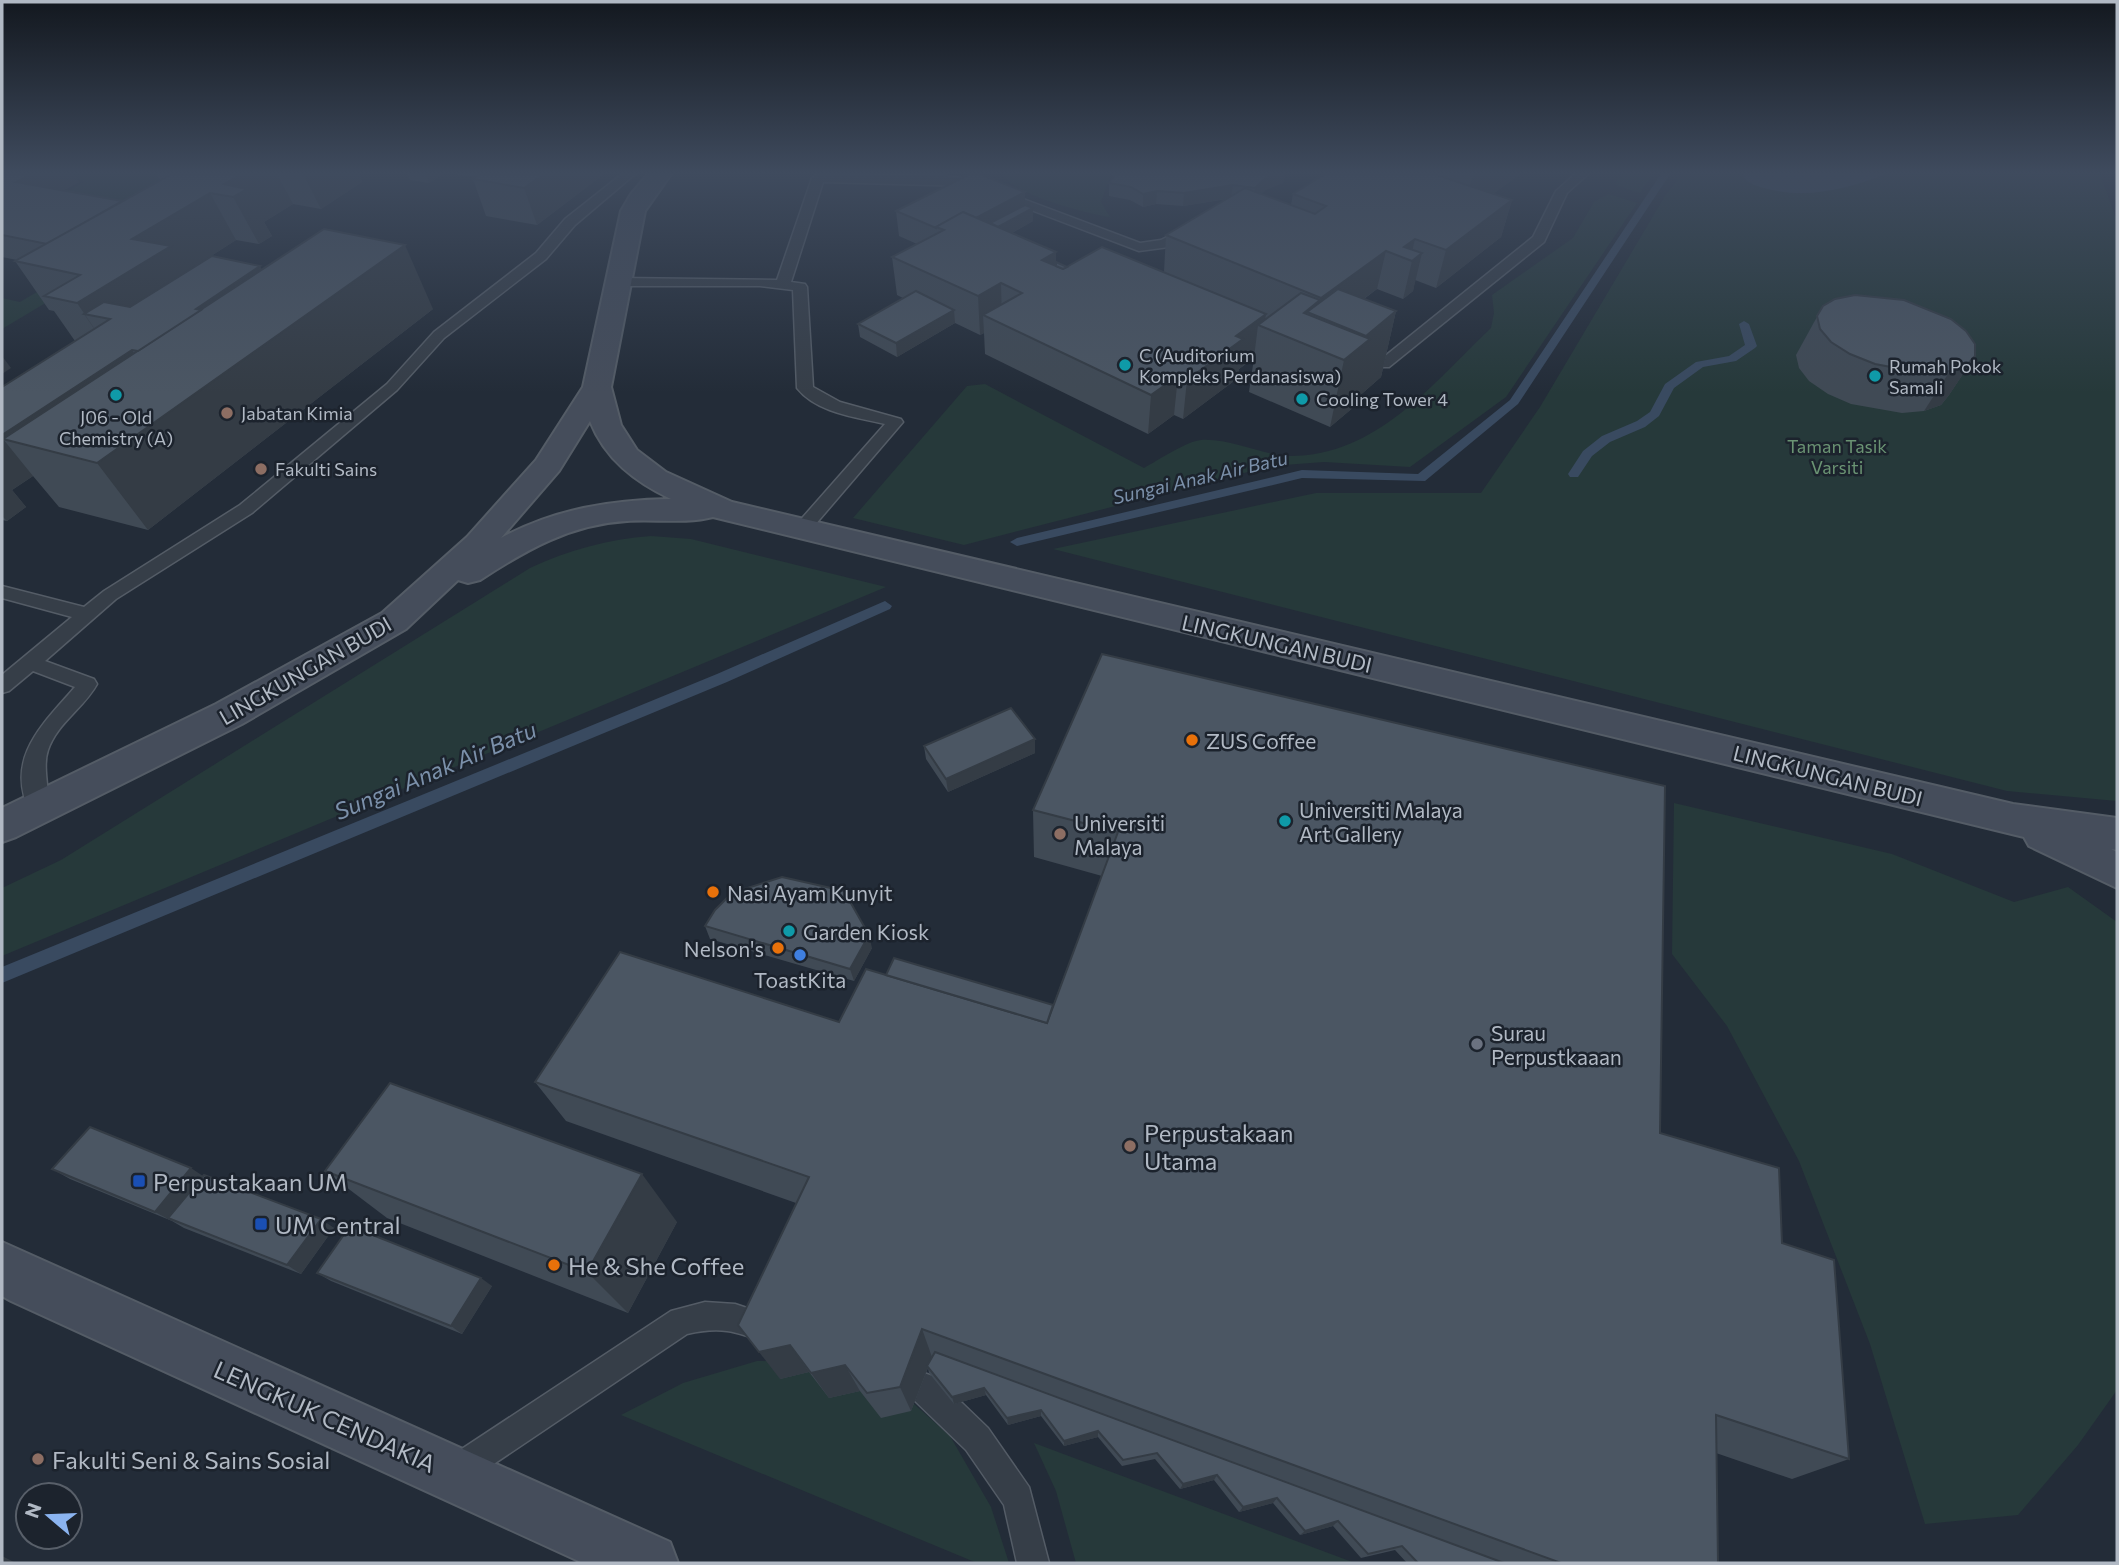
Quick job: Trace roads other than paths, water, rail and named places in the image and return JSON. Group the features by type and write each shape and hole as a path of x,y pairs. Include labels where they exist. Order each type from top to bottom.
{"street":[{"name":"LINGKUNGAN BUDI","path":"2,826 126,767 278,688 394,621 478,544 548,465 597,387 626,247"},
{"name":"LINGKUNGAN BUDI","path":"597,387 606,425 629,458 646,473 669,487 720,509 2012,820 2117,850"},
{"path":"394,621 492,556 555,526 600,513 720,509"},
{"name":"LINGKUNGAN BUDI","path":"2012,820 2117,834"},
{"path":"2012,820 2117,871"},
{"name":"LENGKUK CENDAKIA","path":"2,1268 29,1283 649,1563"}],"lane":[{"path":"2,686 110,595 246,509 392,387 439,335 549,247"},
{"path":"783,284 795,247"},
{"path":"1384,364 1529,247"},
{"path":"619,282 783,284 800,287 806,388 812,396 895,422 802,529"},
{"path":"2,592 86,614"},
{"path":"29,662 87,684 58,717 36,751 32,780 39,808"},
{"path":"451,1474 681,1321 701,1315 729,1315 771,1330"},
{"path":"924,1388 977,1439 1018,1498 1033,1563"}],"waterway":[{"name":"Sungai Anak Air Batu","path":"1017,542 1302,474 1421,478 1514,402 1617,247"},
{"path":"1574,474 1587,454 1606,439 1641,424 1655,414 1669,386 1700,364 1732,359 1751,346 1744,324"},
{"name":"Sungai Anak Air Batu","path":"2,975 722,678 885,606"}],"place":[{"name":"C (Auditorium Kompleks Perdanasiswa)","path":"1125,365"},
{"name":"Rumah Pokok Samali","path":"1875,376"},
{"name":"J06 - Old Chemistry (A)","path":"116,395"},
{"name":"Cooling Tower 4","path":"1302,399"},
{"name":"Jabatan Kimia","path":"227,413"},
{"name":"Fakulti Sains","path":"261,469"},
{"name":"ZUS Coffee","path":"1192,740"},
{"name":"Universiti Malaya Art Gallery","path":"1285,821"},
{"name":"Universiti Malaya","path":"1060,834"},
{"name":"Nasi Ayam Kunyit","path":"713,892"},
{"name":"Garden Kiosk","path":"789,931"},
{"name":"Nelson's","path":"778,948"},
{"name":"ToastKita","path":"800,955"},
{"name":"Surau Perpustkaaan","path":"1477,1044"},
{"name":"Perpustakaan Utama","path":"1130,1146"},
{"name":"Perpustakaan UM","path":"139,1181"},
{"name":"UM Central","path":"261,1224"},
{"name":"He & She Coffee","path":"554,1265"},
{"name":"Fakulti Seni & Sains Sosial","path":"38,1459"}],"park label":[{"name":"Taman Tasik Varsiti","path":"1837,456"}]}
